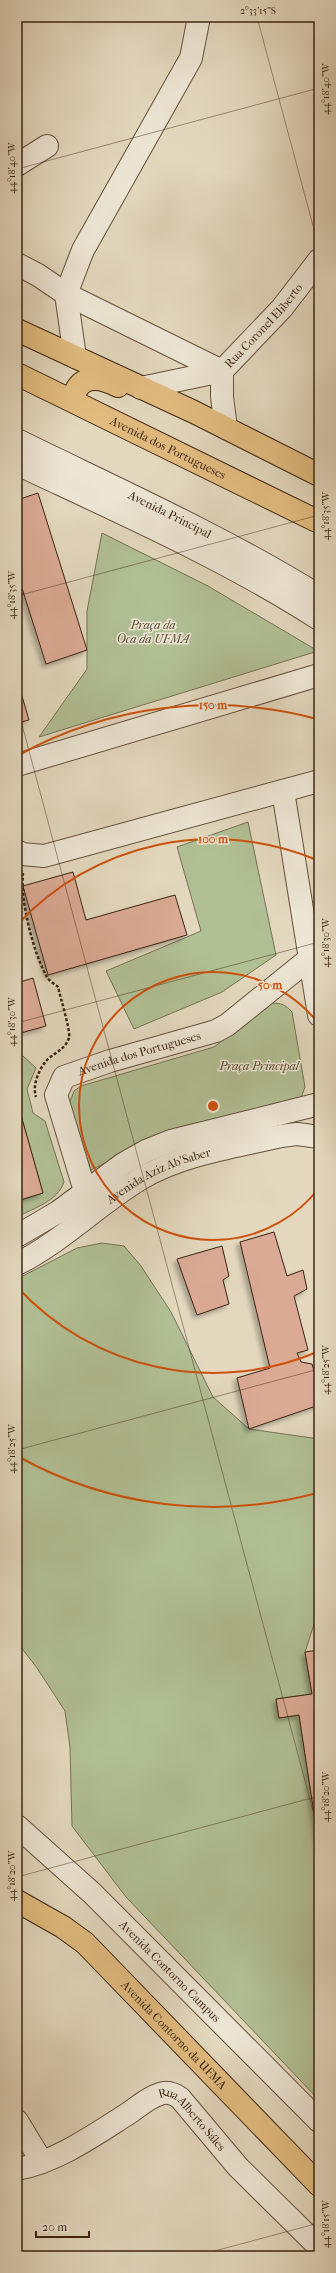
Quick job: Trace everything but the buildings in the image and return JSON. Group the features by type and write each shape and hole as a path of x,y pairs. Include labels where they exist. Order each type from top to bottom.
{"main road":[{"path":"17,330 194,412 319,474"},
{"name":"Avenida dos Portugueses","path":"17,374 74,400 319,522"},
{"path":"74,400 75,390 79,384 96,379 110,382 167,408 194,412"},
{"name":"Avenida Contorno da UFMA","path":"17,1901 63,1927 85,1943 319,2185"}],"street":[{"path":"75,356 66,294 83,250 191,58 200,17"},
{"path":"17,165 47,146"},
{"name":"Rua Coronel Eliberto","path":"222,371 282,308 319,260"},
{"path":"17,264 38,275 66,294 222,371"},
{"path":"141,388 222,371"},
{"path":"222,371 222,397 226,428"},
{"name":"Avenida Principal","path":"17,440 83,484 298,606 319,620"},
{"name":"Avenida Principal","path":"17,464 83,484 139,498 269,565 319,596"},
{"path":"17,766 319,675"},
{"path":"17,851 22,854 44,856 319,781"},
{"path":"283,791 314,955 319,1015"},
{"name":"Avenida dos Portugueses","path":"85,1192 56,1095 64,1077 216,1031 227,1025 314,955"},
{"name":"Avenida Aziz Ab'Saber","path":"17,1236 58,1212 123,1164 146,1151 171,1141 319,1104"},
{"name":"Avenida Aziz Ab'Saber","path":"17,1264 74,1228 132,1185 166,1167 281,1136 297,1134 319,1137"},
{"path":"123,1164 132,1185"},
{"name":"Avenida Contorno Campus","path":"17,1826 92,1893 319,2121"},
{"name":"Rua Alberto Sáles","path":"17,2168 42,2162 95,2135 149,2099 169,2092 180,2098 238,2167 319,2247"},
{"path":"17,2121 42,2162"}],"path":[{"path":"17,867 23,872 21,888 36,953 47,978 58,986 69,1037 64,1048 47,1060 38,1073 34,1092 36,1099"}],"green space":[{"name":"Praça da Oca da UFMA","path":"102,533 208,586 318,651 39,737 87,669 87,611"},
{"path":"248,822 276,955 222,992 134,1029 106,971 201,931 177,847"},
{"name":"Praça Principal","path":"272,1003 283,1005 292,1012 305,1087 301,1098 153,1139 91,1170 69,1104 74,1091 81,1086 214,1047"},
{"path":"23,1056 36,1068 27,1089 33,1113 45,1121 64,1182 61,1189 51,1199 17,1217 17,1201 43,1193 17,1101 17,1057"},
{"path":"102,1243 124,1246 141,1266 171,1312 213,1397 249,1429 319,1439 319,1609 305,1652 312,1694 276,1699 279,1718 299,1715 319,1846 319,2100 126,1897 72,1826 70,1747 65,1711 37,1668 17,1642 17,1279 77,1248"}]}
